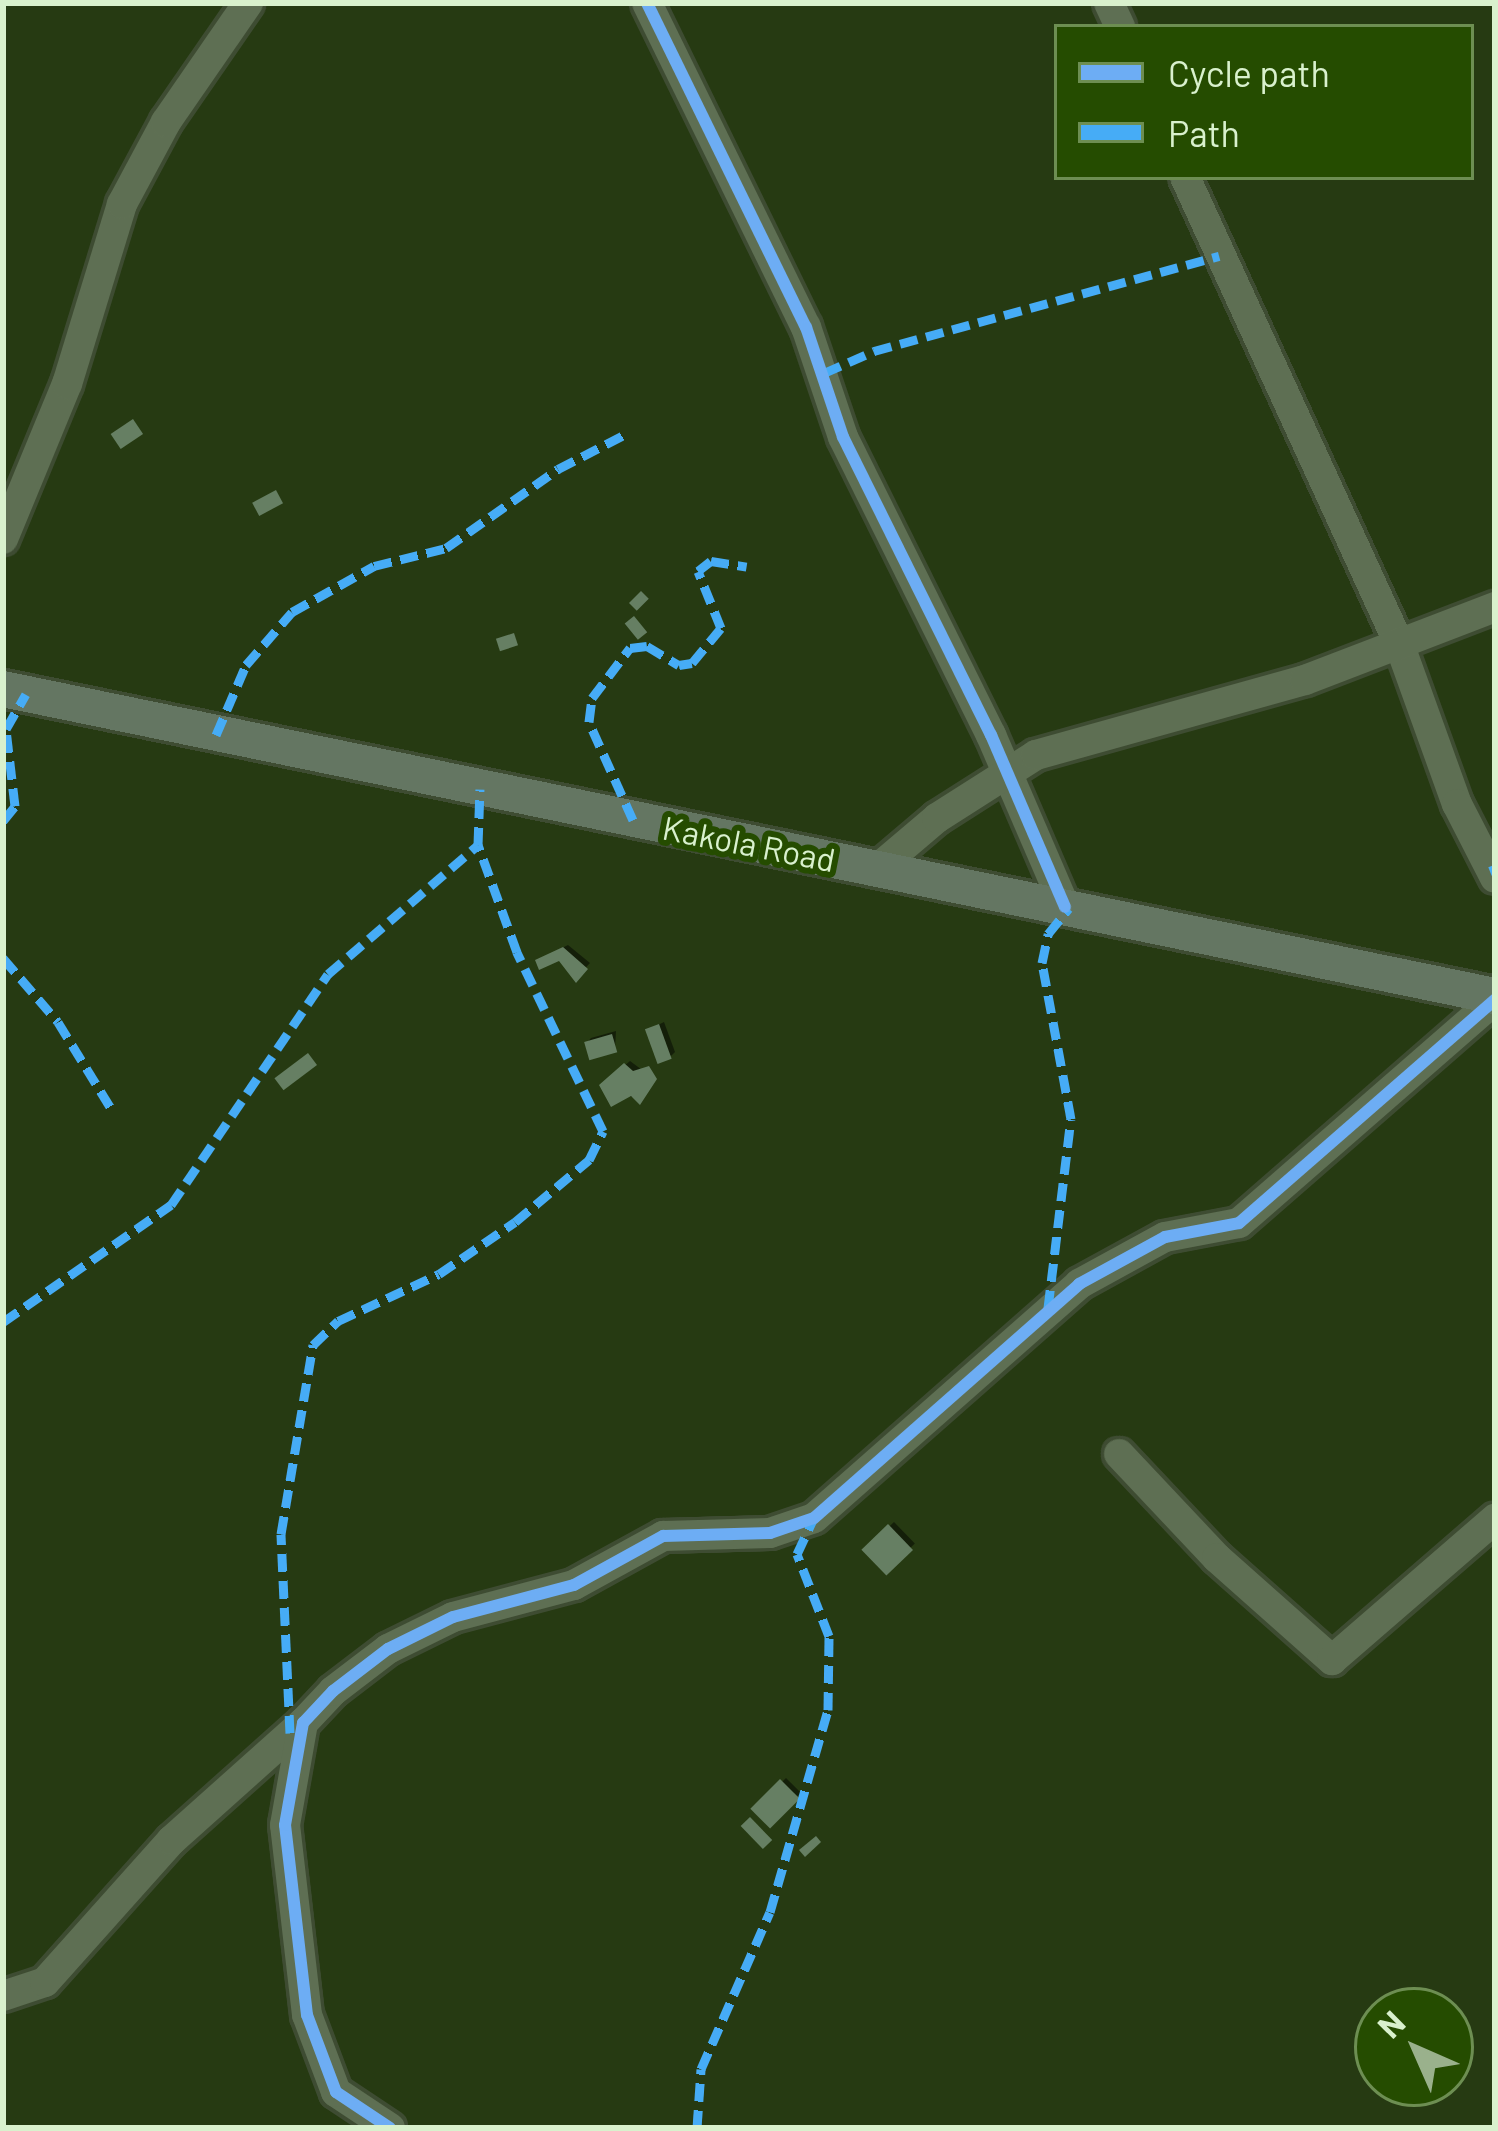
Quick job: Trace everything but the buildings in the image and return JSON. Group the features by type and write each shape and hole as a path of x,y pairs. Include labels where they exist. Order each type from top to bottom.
{"main road":[{"name":"Kakola Road","path":"3,689 1495,998"}],"street":[{"path":"3,539 67,384 122,204 166,122 248,3"},
{"path":"647,3 806,326 879,514 1009,773 1065,907"},
{"path":"1186,180 1400,646 1457,804 1495,878"},
{"path":"877,869 1009,773 1063,745 1278,688 1495,607"},
{"path":"3,1996 45,1982 172,1840 388,1649 453,1618 574,1585 663,1536 736,1528 770,1533 814,1518 1079,1284 1165,1237 1239,1223 1495,998"},
{"path":"1119,1454 1216,1558 1332,1660 1495,1519"},
{"path":"303,1723 285,1825 307,2014 336,2092 390,2128"}],"marked path":[{"path":"824,373 874,351 1219,256"},
{"path":"216,735 246,665 292,612 374,566 446,548 558,469 624,435"},
{"path":"633,820 589,722 592,698 630,648 647,646 679,665 692,663 721,628 698,571 711,561 747,567"},
{"path":"3,821 15,806 6,729 26,694"},
{"path":"290,1733 281,1534 313,1345 338,1321 439,1274 515,1222 589,1160 603,1131 517,952 478,845 480,789"},
{"path":"3,1322 171,1205 328,974 478,845"},
{"path":"1490,871 1495,869"},
{"path":"1048,1308 1071,1119 1042,963 1048,934 1069,908"},
{"path":"3,958 58,1022 111,1108"},
{"path":"697,2128 701,2069 770,1912 828,1710 829,1636 797,1554 813,1519"}],"cycle path":[{"path":"647,3 806,327 843,437 991,735 1065,907"},
{"path":"390,2128 336,2092 307,2015 285,1825 303,1723 333,1691 388,1649 453,1617 574,1585 663,1536 770,1533 814,1518 1079,1284 1165,1237 1239,1223 1495,1000"}]}
